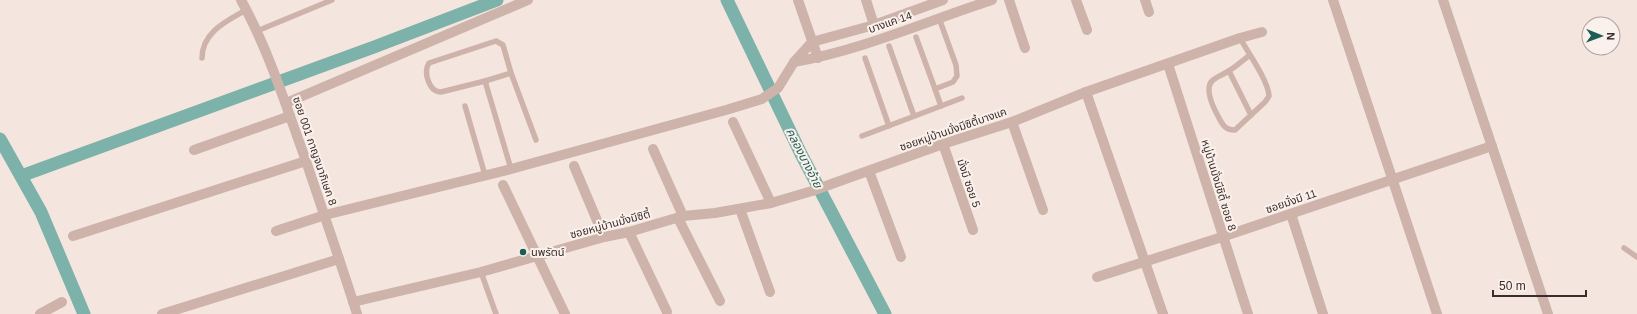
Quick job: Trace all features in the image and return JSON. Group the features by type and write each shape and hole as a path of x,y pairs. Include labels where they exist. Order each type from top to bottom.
{"street":[{"name":"ซอย 001 กาญจนาภิเษก 8","path":"241,0 257,31 286,103 357,314"},
{"path":"286,103 528,0"},
{"path":"798,0 818,58"},
{"path":"866,0 887,41"},
{"name":"บางแค 14","path":"812,42 878,23 932,2 943,0"},
{"name":"บางแค 14","path":"794,62 818,58 887,41 939,18 965,4 992,0"},
{"path":"1009,0 1025,48"},
{"path":"1076,0 1087,30"},
{"path":"1145,0 1149,12"},
{"path":"1333,0 1437,314"},
{"path":"1443,0 1548,314"},
{"name":"ซอยหมู่บ้านมั่งมีซิตี้บางแค","path":"826,186 943,144 1012,122 1086,92 1240,38 1262,32"},
{"path":"276,232 324,215 511,169 762,99 778,88 794,62 812,42"},
{"name":"หมู่บ้านมั่งมีซิตี้ ซอย 8","path":"1168,64 1222,237 1248,314"},
{"path":"1086,92 1163,314"},
{"path":"194,150 290,116"},
{"path":"733,122 771,203"},
{"path":"1012,122 1043,210"},
{"name":"มั่งมี ซอย 5","path":"943,144 973,230"},
{"name":"ซอยมั่งมี 11","path":"1097,277 1222,237 1492,146"},
{"path":"653,149 680,217 720,300"},
{"path":"73,236 306,161"},
{"path":"574,166 604,237"},
{"path":"869,171 901,258"},
{"path":"503,185 565,314"},
{"name":"ซอยหมู่บ้านมั่งมีซิตี้","path":"353,302 481,272 680,217 715,213 771,203 826,186"},
{"path":"740,209 770,292"},
{"path":"1291,214 1323,314"},
{"path":"629,232 667,312"},
{"path":"167,313 339,259"},
{"path":"40,314 62,302"}],"lane":[{"path":"257,31 332,0"},
{"path":"202,58 202,50 206,39 213,31 220,25 246,10"},
{"path":"935,89 953,82 957,76 956,65 939,18"},
{"path":"916,37 941,106"},
{"path":"1240,38 1250,55 1269,90 1269,96 1265,102 1235,130 1229,130 1225,128 1215,110 1209,92 1210,85 1212,80 1229,71 1250,55"},
{"path":"511,73 485,81 436,92 432,89 426,72 429,63 496,40 503,45 511,73 536,140"},
{"path":"887,41 914,116"},
{"path":"865,58 889,126"},
{"path":"1229,71 1251,115"},
{"path":"485,81 511,169"},
{"path":"862,136 962,98"},
{"path":"465,106 485,175"},
{"path":"1624,248 1637,257"},
{"path":"481,272 496,314"}],"waterway":[{"path":"21,176 374,47 497,0"},
{"name":"คลองบางอ้าย","path":"727,0 801,154 885,314"},
{"path":"0,139 41,212 84,314"}],"place":[{"name":"นพรัตน์","path":"523,252"}]}
